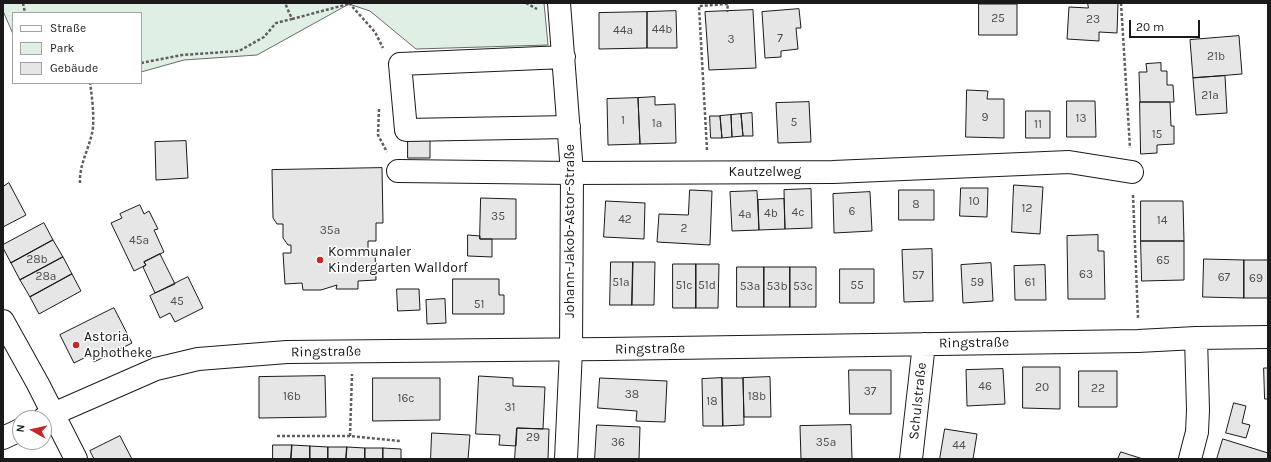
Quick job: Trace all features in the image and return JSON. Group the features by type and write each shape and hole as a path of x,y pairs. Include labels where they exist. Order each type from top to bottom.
{"street":[{"name":"Johann-Jakob-Astor-Straße","path":"559,3 572,173 571,350 566,459"},
{"path":"564,57 400,64 406,130 569,127"},
{"name":"Kautzelweg","path":"398,171 572,173 833,172 1069,162 1132,172"},
{"path":"3,321 46,410"},
{"name":"Ringstraße","path":"52,415 156,369 198,359 287,352 571,350 1138,341 1196,338 1268,337"},
{"path":"1190,459 1197,432 1198,410 1196,338"},
{"name":"Schulstraße","path":"911,459 924,344"},
{"path":"52,421 76,459"}],"path":[{"path":"285,3 292,19"},
{"path":"142,63 182,55 240,51 264,37 276,23 352,3"},
{"path":"708,173 699,6 728,4 727,12"},
{"path":"80,183 80,170 93,128 90,84"},
{"path":"350,436 352,351"},
{"path":"277,436 350,436 400,441"}],"green space":[{"path":"3,3 544,3 548,45 416,49 370,11 349,4 257,55 184,60 142,72 142,12 12,12 12,32 3,11"}],"building":[{"path":"1088,3 1118,3 1117,33 1099,32 1099,41 1067,39 1069,7 1088,8"},
{"path":"979,4 1017,4 1017,35 979,35"},
{"path":"799,9 801,28 796,28 798,49 781,51 781,57 765,58 762,12"},
{"path":"753,10 756,68 709,70 705,12"},
{"path":"676,11 677,48 647,48 647,12"},
{"path":"647,12 647,48 599,49 599,13"},
{"path":"1239,36 1242,74 1193,78 1190,40"},
{"path":"1161,63 1161,71 1167,71 1167,85 1173,85 1174,102 1140,102 1139,72 1147,72 1146,64"},
{"path":"1225,76 1227,113 1196,115 1193,78"},
{"path":"967,90 988,91 987,99 1004,99 1004,138 966,137"},
{"path":"655,97 655,105 675,104 676,143 640,144 638,98"},
{"path":"638,98 640,144 608,145 607,99"},
{"path":"1067,101 1095,101 1096,137 1067,137"},
{"path":"809,102 811,142 778,143 776,103"},
{"path":"1140,102 1170,102 1171,126 1174,126 1174,144 1157,145 1157,153 1141,154"},
{"path":"1026,111 1050,111 1050,138 1026,138"},
{"path":"752,113 753,136 743,136 741,114"},
{"path":"741,114 743,136 732,137 731,115"},
{"path":"731,115 732,137 722,138 720,116"},
{"path":"710,116 720,116 722,138 711,138"},
{"path":"408,137 430,137 430,158 408,158"},
{"path":"186,141 188,178 156,180 155,142"},
{"path":"382,168 383,223 376,223 376,241 368,241 368,252 375,252 376,280 358,281 358,289 336,289 337,285 321,290 303,290 302,283 285,284 283,253 291,253 291,245 288,245 283,238 283,224 277,224 273,218 272,170"},
{"path":"9,183 26,215 3,227 3,187"},
{"path":"1014,185 1043,187 1040,234 1012,232"},
{"path":"961,188 988,188 987,217 960,216"},
{"path":"811,189 812,228 785,229 784,190"},
{"path":"690,190 712,191 710,245 657,242 659,214 688,215"},
{"path":"899,190 934,190 934,220 899,220"},
{"path":"757,191 759,230 732,231 730,192"},
{"path":"870,192 872,231 834,233 833,194"},
{"path":"481,198 516,199 516,239 480,239"},
{"path":"784,199 785,229 759,230 758,200"},
{"path":"606,201 645,203 644,239 604,237"},
{"path":"1141,201 1183,201 1184,241 1141,241"},
{"path":"140,205 144,214 149,211 158,229 154,230 164,252 144,262 146,265 134,271 111,223 122,218 120,214"},
{"path":"44,223 53,240 11,263 3,248 3,245"},
{"path":"468,235 480,236 480,239 492,239 492,257 468,256"},
{"path":"1098,235 1098,251 1104,251 1105,299 1068,299 1067,236"},
{"path":"53,240 63,257 20,280 11,263"},
{"path":"1141,241 1184,241 1184,280 1142,281"},
{"path":"932,249 933,301 904,302 902,250"},
{"path":"160,254 175,284 155,293 143,267 146,265 144,262"},
{"path":"63,257 72,274 30,297 20,280"},
{"path":"1204,259 1244,260 1244,298 1203,297"},
{"path":"1244,260 1268,260 1268,298 1244,298"},
{"path":"611,262 633,262 632,305 610,305"},
{"path":"633,262 655,262 654,305 632,305"},
{"path":"991,263 993,301 963,303 961,265"},
{"path":"673,264 696,264 696,308 673,308"},
{"path":"696,264 719,264 718,308 696,308"},
{"path":"1045,265 1046,300 1015,300 1014,266"},
{"path":"737,267 764,267 764,307 737,307"},
{"path":"764,267 790,267 790,307 764,307"},
{"path":"790,267 816,267 816,307 790,307"},
{"path":"840,269 874,269 874,303 840,303"},
{"path":"72,274 81,291 39,314 30,297"},
{"path":"188,277 203,308 175,322 170,313 160,318 150,296"},
{"path":"453,279 499,279 499,295 504,295 504,314 453,314"},
{"path":"397,289 419,289 420,310 398,311"},
{"path":"445,299 446,323 427,324 426,300"},
{"path":"114,308 132,343 94,362 90,355 74,363 60,335"},
{"path":"1023,367 1060,367 1060,409 1023,408"},
{"path":"1264,368 1268,368 1268,399 1265,399"},
{"path":"1003,369 1005,404 967,406 966,370"},
{"path":"849,370 891,370 891,414 850,414"},
{"path":"1079,371 1117,371 1117,407 1079,407"},
{"path":"325,376 326,417 259,418 259,377"},
{"path":"479,376 513,378 513,386 545,387 543,429 517,428 516,446 499,445 500,435 476,434"},
{"path":"770,377 771,417 744,417 743,378"},
{"path":"373,378 440,378 440,420 373,421"},
{"path":"600,378 667,381 665,422 636,421 637,411 598,408"},
{"path":"722,378 743,378 744,425 723,426"},
{"path":"722,378 723,426 703,426 702,379"},
{"path":"1234,403 1246,406 1242,423 1250,425 1246,438 1226,433"},
{"path":"597,425 640,427 639,459 595,459"},
{"path":"851,425 852,459 801,459 800,426"},
{"path":"517,428 549,429 548,459 515,459"},
{"path":"945,429 977,434 973,459 940,459"},
{"path":"432,433 470,435 468,459 431,459"},
{"path":"120,436 132,459 94,459 90,451"},
{"path":"1223,439 1268,453 1268,459 1217,459"},
{"path":"273,445 292,445 291,459 273,459"},
{"path":"292,445 310,446 310,459 291,459"},
{"path":"310,446 328,447 328,459 310,459"},
{"path":"328,447 347,447 346,459 328,459"},
{"path":"347,447 365,448 365,459 346,459"},
{"path":"365,448 383,448 383,459 365,459"},
{"path":"383,448 401,449 401,459 383,459"},
{"path":"1121,452 1143,459 1118,459"}],"place":[{"name":"Kommunaler Kindergarten Walldorf","path":"320,260"},
{"name":"Astoria Aphotheke","path":"76,345"}]}
